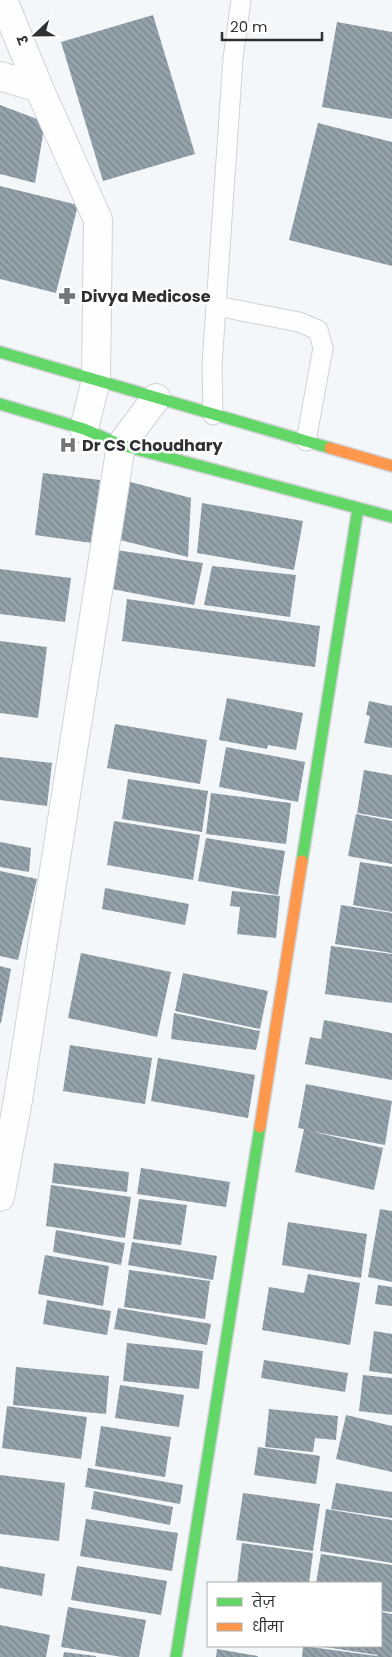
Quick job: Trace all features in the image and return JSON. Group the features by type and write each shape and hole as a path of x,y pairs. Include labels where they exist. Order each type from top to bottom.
{"street":[{"path":"3,0 39,88 98,220 96,380 84,429"},
{"path":"0,76 39,88"},
{"path":"0,352 392,466"},
{"path":"0,1197 19,1090 121,445 156,398"},
{"path":"0,404 84,429 121,445 392,517"},
{"path":"176,1657 358,508"}],"lane":[{"path":"213,415 212,366 216,306 233,59 241,0"},
{"path":"216,306 299,322 318,330 322,348 306,441"}],"building":[{"path":"153,15 195,154 103,181 61,42"},
{"path":"337,22 392,32 392,119 322,107"},
{"path":"0,105 45,122 35,183 0,174"},
{"path":"318,123 392,142 392,266 289,240"},
{"path":"0,186 78,205 56,293 0,279"},
{"path":"43,473 100,480 92,543 35,535"},
{"path":"123,480 191,498 188,557 116,539"},
{"path":"202,503 303,521 294,570 197,553"},
{"path":"116,550 203,563 194,605 112,589"},
{"path":"212,566 296,575 290,617 204,605"},
{"path":"0,569 71,578 65,622 0,614"},
{"path":"127,599 320,626 315,667 122,641"},
{"path":"0,641 47,647 38,718 0,713"},
{"path":"227,698 303,713 296,750 268,745 267,749 219,740"},
{"path":"369,701 392,706 392,748 364,743 370,716 366,715"},
{"path":"115,724 207,740 200,784 107,768"},
{"path":"226,747 305,762 298,802 219,787"},
{"path":"0,757 52,763 47,806 0,800"},
{"path":"364,770 392,775 392,819 357,813"},
{"path":"128,779 208,791 202,832 122,819"},
{"path":"211,793 291,803 286,844 206,834"},
{"path":"356,814 392,821 392,864 348,856"},
{"path":"114,821 200,835 193,880 107,865"},
{"path":"206,838 285,851 278,895 198,881"},
{"path":"0,842 31,848 29,872 0,867"},
{"path":"360,862 392,867 392,912 353,905"},
{"path":"0,871 37,879 18,960 0,956"},
{"path":"105,888 189,904 185,925 102,909"},
{"path":"232,891 280,896 276,938 237,934 240,907 230,906"},
{"path":"341,905 392,913 392,953 335,944"},
{"path":"331,946 392,954 392,1003 325,994"},
{"path":"81,953 171,972 157,1037 68,1018"},
{"path":"0,966 11,969 1,1023 0,1023"},
{"path":"183,973 268,991 260,1029 175,1011"},
{"path":"174,1013 260,1031 256,1050 171,1039"},
{"path":"324,1020 392,1033 392,1080 305,1064 310,1037 321,1039"},
{"path":"70,1045 152,1058 145,1104 63,1091"},
{"path":"158,1058 255,1075 248,1118 151,1101"},
{"path":"306,1084 392,1101 385,1145 310,1131 383,1148 374,1190 295,1172 304,1129 298,1128"},
{"path":"54,1163 129,1172 127,1192 52,1183"},
{"path":"141,1168 230,1182 226,1207 137,1194"},
{"path":"51,1185 131,1197 125,1238 46,1226"},
{"path":"139,1199 187,1205 181,1245 133,1239"},
{"path":"380,1209 392,1211 392,1282 368,1277"},
{"path":"288,1222 367,1234 361,1278 282,1265"},
{"path":"56,1230 125,1243 121,1265 53,1252"},
{"path":"132,1242 217,1256 213,1280 128,1265"},
{"path":"45,1255 109,1266 103,1306 38,1294"},
{"path":"129,1270 210,1281 205,1319 124,1307"},
{"path":"308,1274 360,1283 350,1345 262,1330 269,1287 304,1293"},
{"path":"378,1285 392,1287 392,1306 375,1304"},
{"path":"47,1300 111,1311 107,1335 43,1324"},
{"path":"118,1308 211,1324 207,1345 114,1329"},
{"path":"374,1331 392,1334 392,1374 369,1371"},
{"path":"127,1343 203,1351 199,1389 123,1381"},
{"path":"264,1360 348,1373 345,1392 261,1378"},
{"path":"16,1367 109,1376 106,1414 13,1405"},
{"path":"363,1375 392,1378 392,1415 359,1411"},
{"path":"120,1385 184,1395 179,1427 115,1418"},
{"path":"7,1406 87,1417 81,1459 2,1448"},
{"path":"269,1409 338,1416 336,1440 315,1438 313,1452 265,1447"},
{"path":"346,1415 392,1426 392,1472 336,1459"},
{"path":"101,1426 171,1437 165,1477 95,1466"},
{"path":"258,1447 320,1456 316,1484 254,1475"},
{"path":"88,1468 183,1485 180,1504 85,1487"},
{"path":"0,1475 65,1483 59,1541 0,1534"},
{"path":"336,1483 392,1492 392,1518 331,1509"},
{"path":"94,1491 173,1507 170,1525 91,1509"},
{"path":"243,1493 320,1504 313,1551 236,1540"},
{"path":"326,1509 392,1520 392,1563 320,1551"},
{"path":"86,1519 178,1533 172,1571 80,1556"},
{"path":"242,1543 313,1553 309,1582 237,1582"},
{"path":"321,1554 392,1565 392,1612 382,1611 382,1582 316,1582"},
{"path":"0,1566 45,1574 42,1596 0,1588"},
{"path":"77,1566 167,1581 161,1615 71,1600"},
{"path":"68,1607 146,1620 139,1657 122,1657 61,1647"},
{"path":"382,1612 392,1614 392,1657 377,1657 377,1655 325,1647 382,1647"},
{"path":"0,1625 50,1635 46,1657 0,1657"},
{"path":"303,1647 377,1656 377,1657 302,1657"},
{"path":"217,1649 258,1656 258,1657 216,1657"},
{"path":"64,1652 96,1656 96,1657 63,1657"}],"traffic: fast":[{"path":"0,352 330,448"},
{"path":"0,404 84,429 121,445 392,517"},
{"path":"302,861 358,508"},
{"path":"176,1657 260,1127"}],"traffic: slow":[{"path":"330,448 392,466"},
{"path":"260,1127 302,861"}],"place":[{"name":"Divya Medicose","path":"67,296"},
{"name":"Dr CS Choudhary","path":"68,445"}]}
